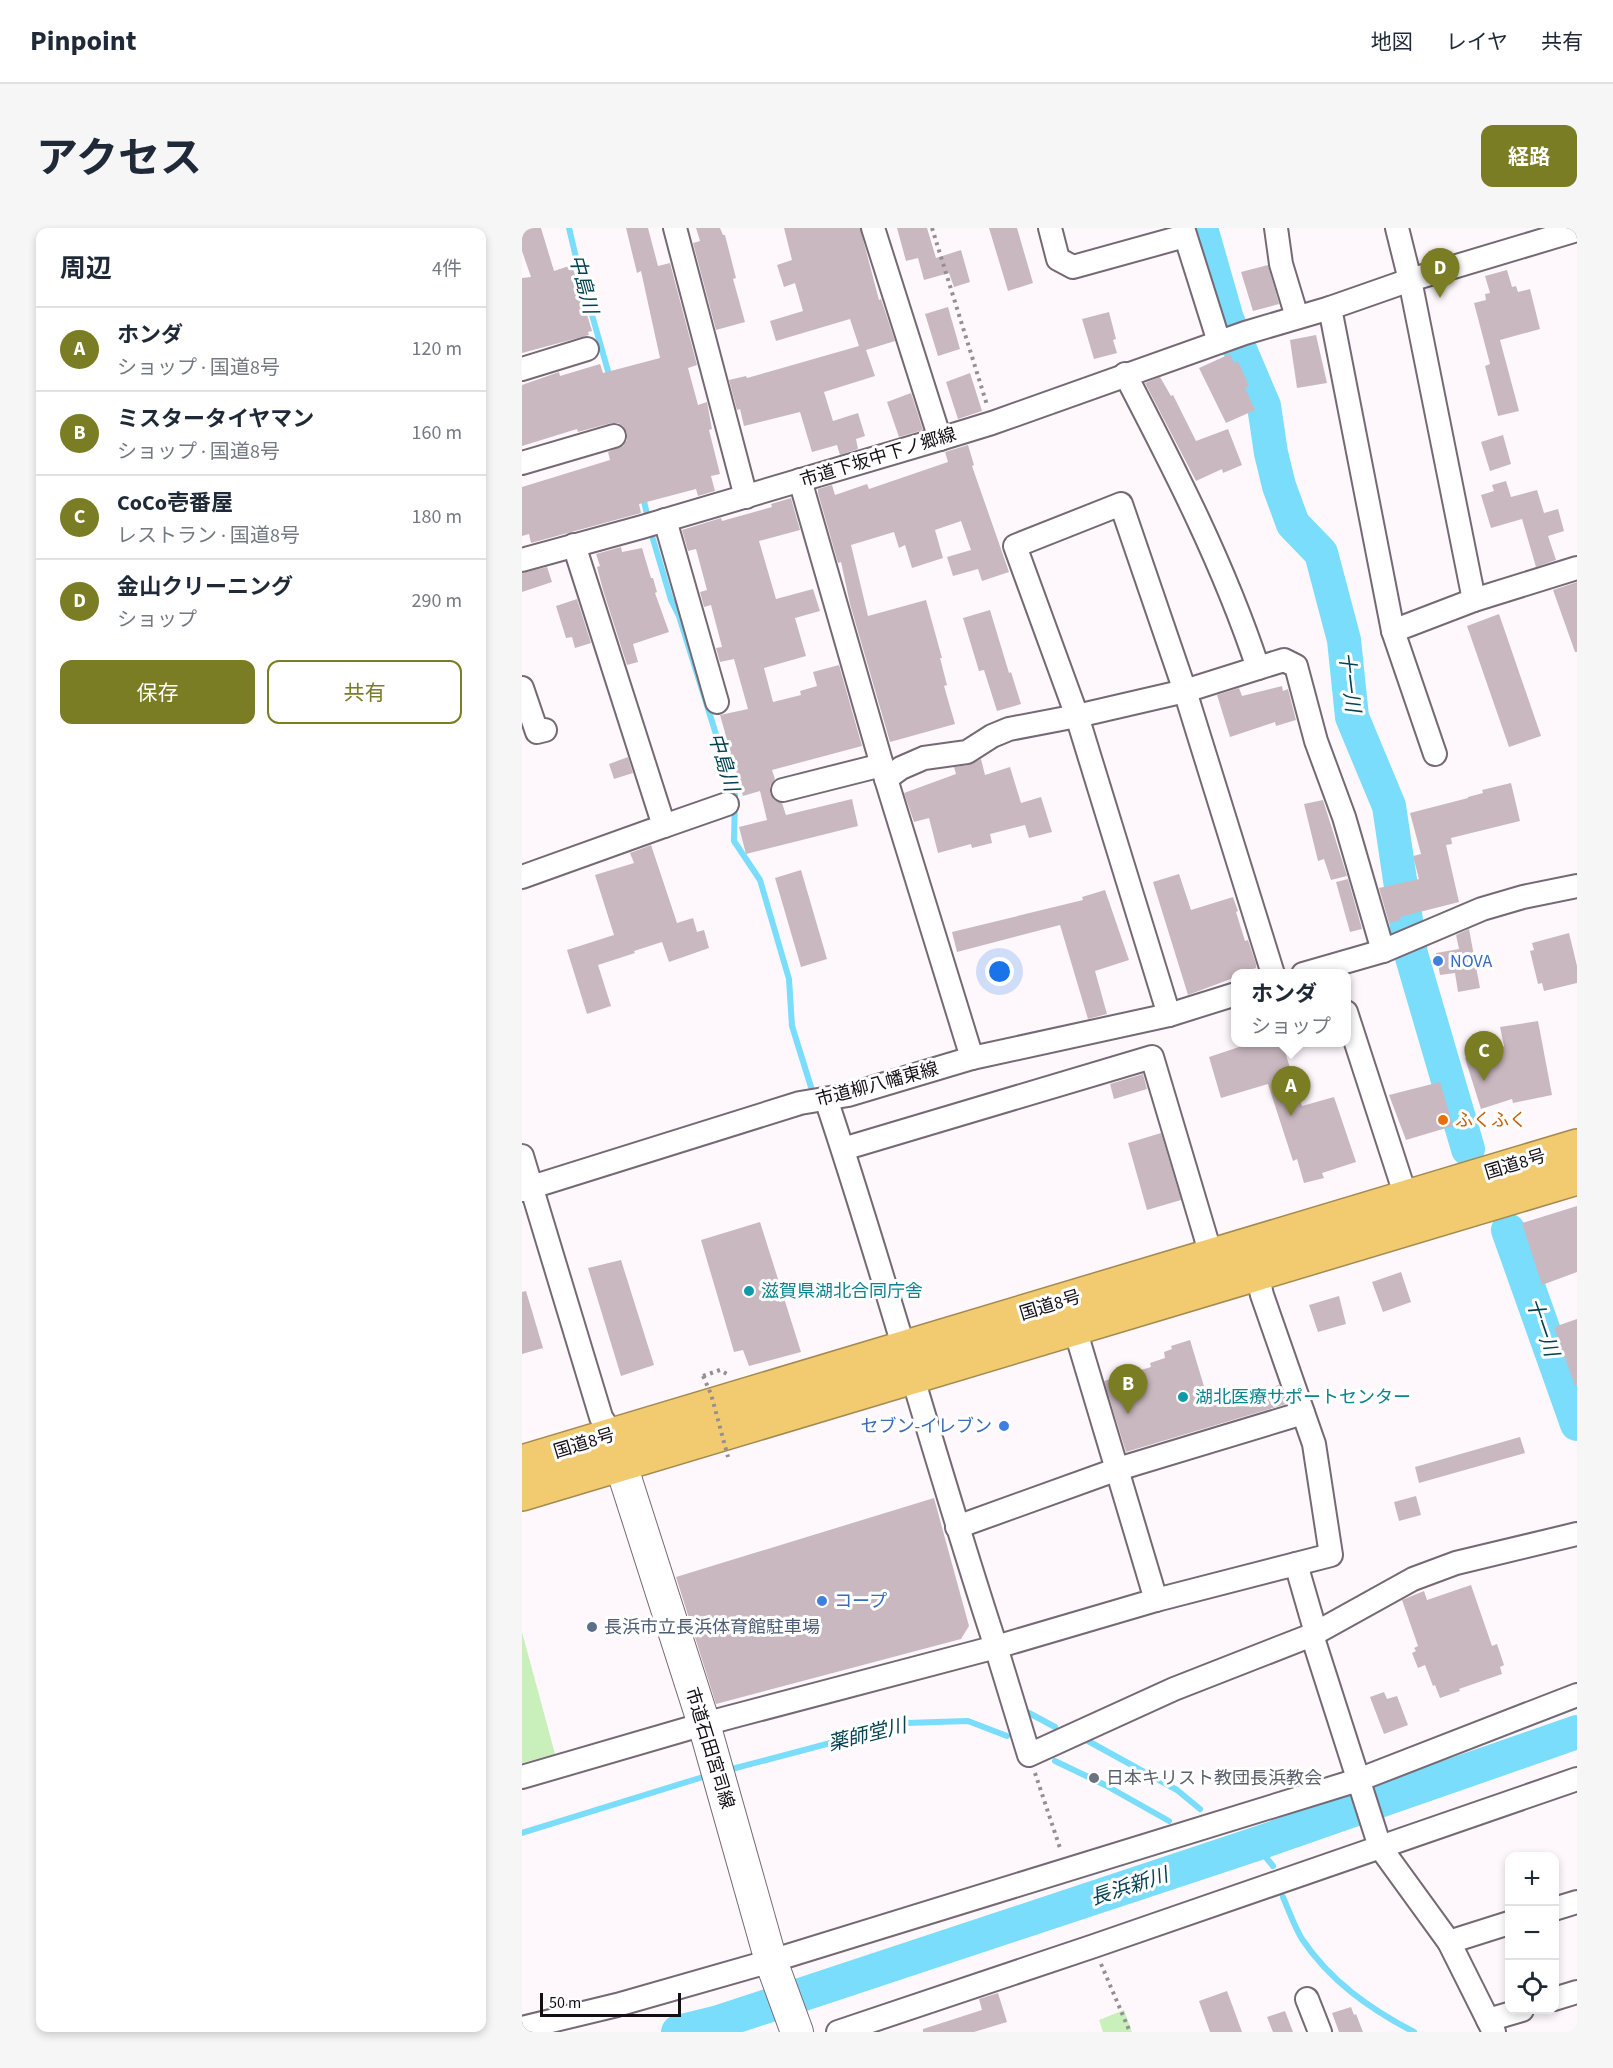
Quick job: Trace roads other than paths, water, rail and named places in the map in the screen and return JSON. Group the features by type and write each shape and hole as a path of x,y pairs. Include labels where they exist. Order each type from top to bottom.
{"highway":[{"name":"国道8号","path":"522,1494 616,1450 909,1363 1211,1255 1577,1146"},
{"name":"国道8号","path":"909,1363 1075,1329 1577,1178"},
{"name":"国道8号","path":"522,1462 616,1450"}],"street":[{"path":"675,228 746,497"},
{"path":"873,228 940,439"},
{"path":"1050,228 1058,259 1073,267 1184,232 1231,338"},
{"path":"1276,228 1281,264 1297,317"},
{"path":"1397,228 1410,280 1474,600"},
{"name":"市道下坂中下ノ郷線","path":"522,560 746,497 992,423 1231,338 1330,308 1410,280 1577,230"},
{"path":"1330,308 1393,631 1435,754"},
{"path":"522,369 587,349"},
{"path":"1125,374 1180,481 1219,564 1241,615 1258,668"},
{"path":"522,464 614,436"},
{"path":"800,480 884,772 972,1058"},
{"path":"1169,1015 1077,717 1015,546 1120,504 1185,691 1271,969"},
{"path":"653,524 717,702"},
{"path":"574,545 664,826"},
{"path":"1393,631 1474,600 1577,568"},
{"path":"783,790 884,772 901,768 924,758 967,752 992,736 1009,729 1077,717 1185,691 1284,660 1296,666 1316,741 1344,817 1383,951"},
{"path":"522,688 537,732 545,729"},
{"path":"522,877 727,804"},
{"path":"1333,969 1383,951 1482,909 1523,897 1577,886"},
{"name":"市道柳八幡東線","path":"527,1189 800,1103 848,1095 972,1058 1169,1015 1231,996"},
{"path":"1351,1025 1406,1197"},
{"path":"843,1149 1152,1057 1211,1255"},
{"path":"826,1099 1029,1755 1174,1689 1314,1634 1413,1579 1456,1563 1577,1534"},
{"path":"522,1156 527,1189 601,1417 616,1450"},
{"path":"522,1777 704,1724 996,1647 1156,1600 1331,1555 1314,1444 1262,1295 1257,1274"},
{"path":"1075,1329 1156,1600"},
{"path":"957,1527 1118,1470 1303,1413"},
{"name":"市道石田宮司線","path":"616,1450 704,1724 774,1967 797,2032"},
{"path":"1296,1564 1314,1634 1380,1847 1449,1942 1491,2026 1514,2014"},
{"path":"522,2028 774,1967 1067,1870 1358,1780 1577,1695"},
{"path":"838,2032 1577,1779"},
{"path":"1559,1907 1577,1902"},
{"path":"1449,1942 1505,1924"},
{"path":"1559,1997 1577,1992"},
{"path":"1307,1999 1320,2032"}],"waterway":[{"name":"中島川","path":"569,228 610,378"},
{"name":"十一川","path":"1201,228 1227,319 1264,406 1279,486 1293,524 1321,553 1344,640 1352,717 1389,806 1411,954 1468,1149"},
{"name":"中島川","path":"643,497 647,514"},
{"name":"中島川","path":"653,539 735,795 734,841 760,880 789,979 792,1026 811,1087"},
{"name":"十一川","path":"1508,1230 1577,1424"},
{"path":"1029,1713 1055,1727"},
{"name":"薬師堂川","path":"728,1770 906,1723 968,1721 1007,1736"},
{"name":"長浜新川","path":"678,2032 719,2022 1256,1844 1577,1732"},
{"path":"1088,1741 1177,1790 1200,1809"},
{"name":"薬師堂川","path":"1055,1761 1105,1785 1169,1821"},
{"name":"薬師堂川","path":"522,1833 703,1777"},
{"path":"1250,1838 1273,1866"},
{"name":"薬師堂川","path":"1208,1855 1212,1859"},
{"name":"薬師堂川","path":"1283,1897 1302,1939 1325,1968 1367,2004 1414,2032"}],"place":[{"name":"金山クリーニング","path":"1440,298"},
{"name":"NOVA","path":"1438,961"},
{"name":"CoCo壱番屋","path":"1484,1081"},
{"name":"ホンダ","path":"1291,1116"},
{"name":"ふくふく","path":"1443,1120"},
{"name":"滋賀県湖北合同庁舎","path":"749,1291"},
{"name":"湖北医療サポートセンター","path":"1183,1397"},
{"name":"ミスタータイヤマン","path":"1128,1414"},
{"name":"セブン-イレブン","path":"1004,1426"},
{"name":"コープ","path":"822,1601"},
{"name":"長浜市立長浜体育館駐車場","path":"592,1627"},
{"name":"日本キリスト教団長浜教会","path":"1094,1778"}]}
